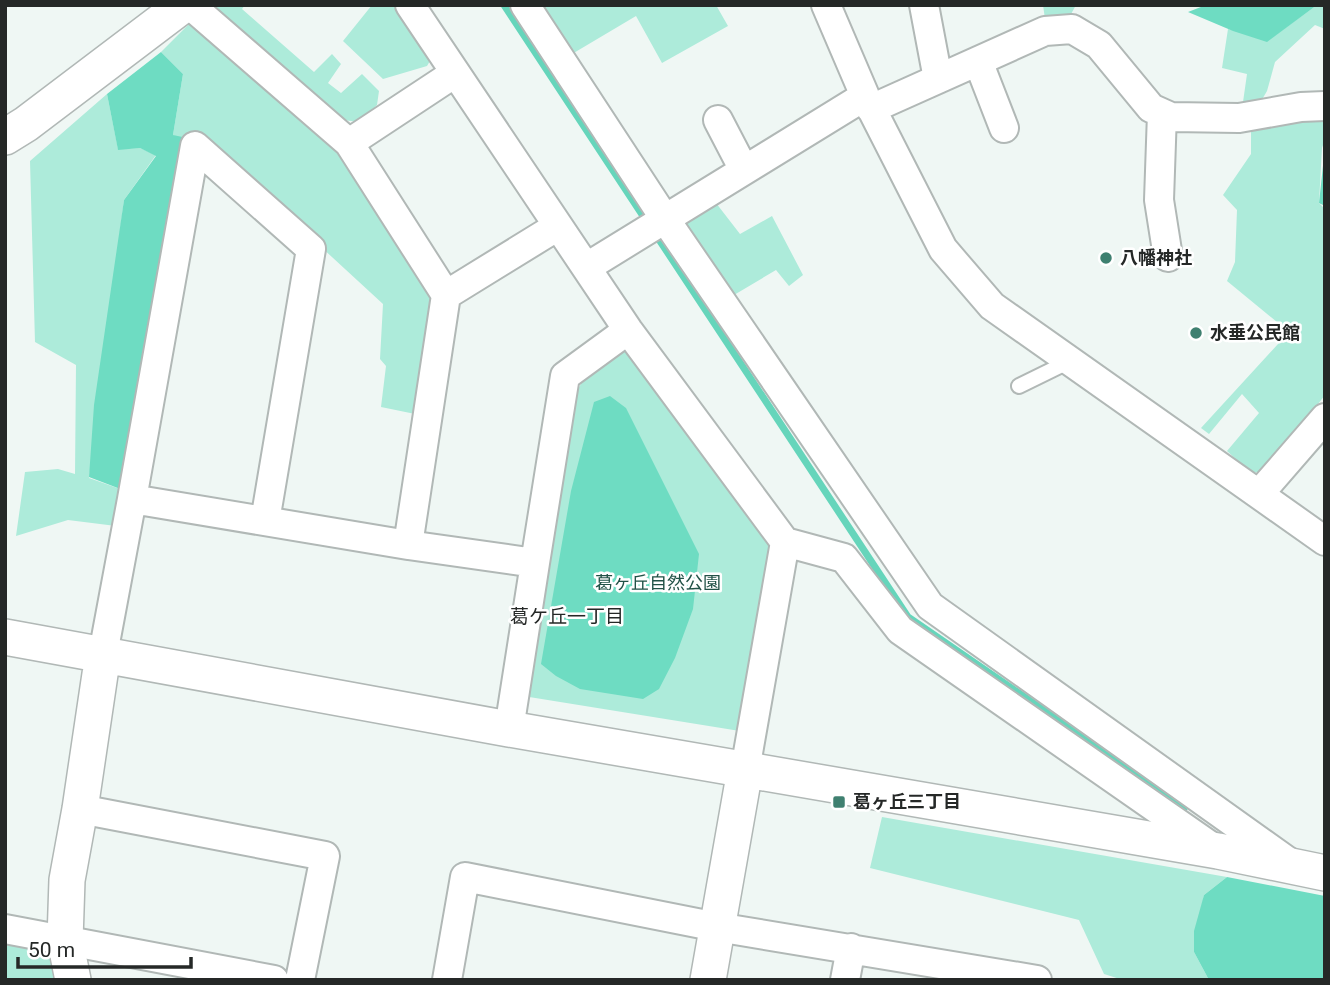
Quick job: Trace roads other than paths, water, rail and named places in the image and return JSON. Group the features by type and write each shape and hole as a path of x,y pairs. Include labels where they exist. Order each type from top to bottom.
{"street":[{"path":"5,137 183,5"},
{"path":"190,5 349,143 446,295 408,545"},
{"path":"411,5 628,330 785,542 844,558 900,630 1218,851"},
{"path":"526,5 655,225 930,606 1310,870"},
{"path":"826,5 868,103 943,249 992,306 1325,541"},
{"path":"923,5 938,79"},
{"path":"1062,30 1079,5"},
{"path":"587,267 744,170 868,103 938,79 1045,30 1072,29 1099,45 1151,108 1171,117 1239,118 1301,107 1325,106"},
{"path":"978,61 1004,128"},
{"path":"349,143 455,73"},
{"path":"1162,113 1159,200 1168,257"},
{"path":"718,120 744,170"},
{"path":"73,980 65,940 67,880 103,654 195,146 311,250 265,521"},
{"path":"446,295 558,226"},
{"path":"509,729 565,376 628,330"},
{"path":"1259,494 1325,418"},
{"path":"132,499 408,545 535,563"},
{"path":"708,980 785,542"},
{"path":"5,638 509,729 1218,851 1310,870"},
{"path":"80,809 325,856 300,980"},
{"path":"447,980 466,877 717,927 1037,980"},
{"path":"5,929 274,980"},
{"path":"845,980 851,948"}],"lane":[{"path":"1019,386 1072,360"}],"waterway":[{"path":"504,5 647,222"},
{"path":"654,232 908,617 1185,807"}],"place":[{"name":"八幡神社","path":"1106,258"},
{"name":"水垂公民館","path":"1196,333"},
{"name":"葛ヶ丘三丁目","path":"839,802"}],"district":[{"name":"葛ケ丘一丁目","path":"567,616"}],"park label":[{"name":"葛ヶ丘自然公園","path":"658,583"}]}
